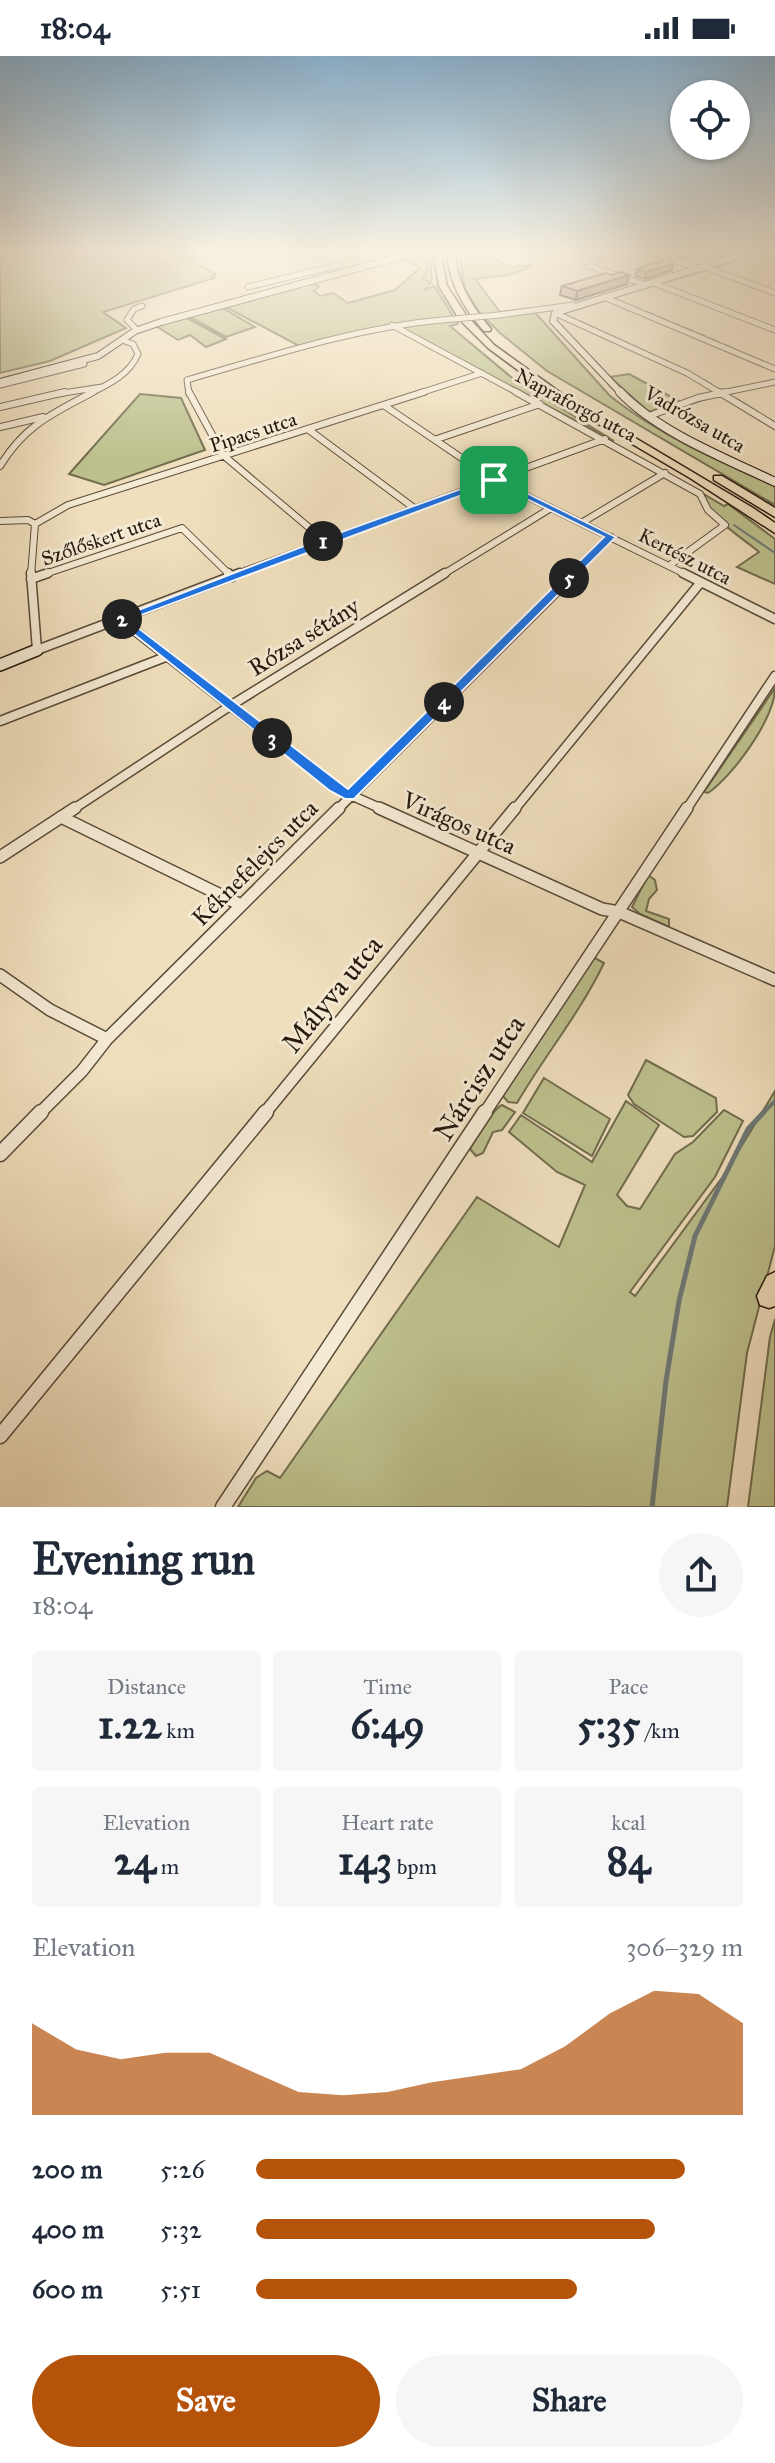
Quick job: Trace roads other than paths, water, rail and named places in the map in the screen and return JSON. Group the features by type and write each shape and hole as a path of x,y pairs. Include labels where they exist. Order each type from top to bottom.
{"highway":[{"path":"467,321 502,357 552,392 725,494 775,529"},
{"path":"480,321 515,354 580,398 775,513"}],"street":[{"path":"128,321 137,330"},
{"path":"0,383 83,361 107,352 137,330 170,321"},
{"path":"325,541 218,448 189,394 187,380 392,325 435,321"},
{"name":"Vadrózsa utca","path":"557,321 625,399 705,449 775,482"},
{"path":"563,321 652,356 722,392 775,426"},
{"path":"660,321 775,369"},
{"path":"750,321 775,330"},
{"name":"Napraforgó utca","path":"392,325 605,439 700,494 708,510 725,525 670,565"},
{"path":"0,466 16,440 50,415 118,379 137,359 133,344 122,340"},
{"name":"Pipacs utca","path":"35,524 68,505 227,457 482,373"},
{"path":"649,416 722,392 775,382"},
{"path":"0,407 75,390 106,387"},
{"path":"437,439 540,404"},
{"name":"Kertész utca","path":"385,406 494,480 775,619"},
{"path":"0,427 50,415"},
{"path":"309,430 414,508"},
{"path":"0,665 325,541 605,439"},
{"path":"583,522 665,473"},
{"name":"Rózsa sétány","path":"0,857 230,706 551,508"},
{"path":"0,521 28,520 35,524 31,579 37,650"},
{"name":"Szőlőskert utca","path":"31,579 182,528 232,577"},
{"name":"Kéknefelejcs utca","path":"0,1154 82,1071 107,1039 611,537"},
{"name":"Mályva utca","path":"0,1436 701,582"},
{"name":"Virágos utca","path":"120,619 335,788 602,909 619,912 775,980"},
{"path":"0,721 168,656"},
{"name":"Nárcisz utca","path":"223,1507 775,676"},
{"path":"61,817 241,905"},
{"path":"0,975 50,1010 107,1039"}],"waterway":[{"path":"579,321 644,351"},
{"path":"672,323 679,325"},
{"path":"682,327 693,331"},
{"path":"696,333 705,336"},
{"path":"709,338 716,341"},
{"path":"725,345 730,347"},
{"path":"704,380 712,385"},
{"path":"691,404 706,399"},
{"path":"737,399 758,412"},
{"path":"734,525 775,553"},
{"path":"764,1112 775,1101"},
{"path":"652,1507 666,1381 679,1301 695,1236 748,1129 764,1112"}]}
